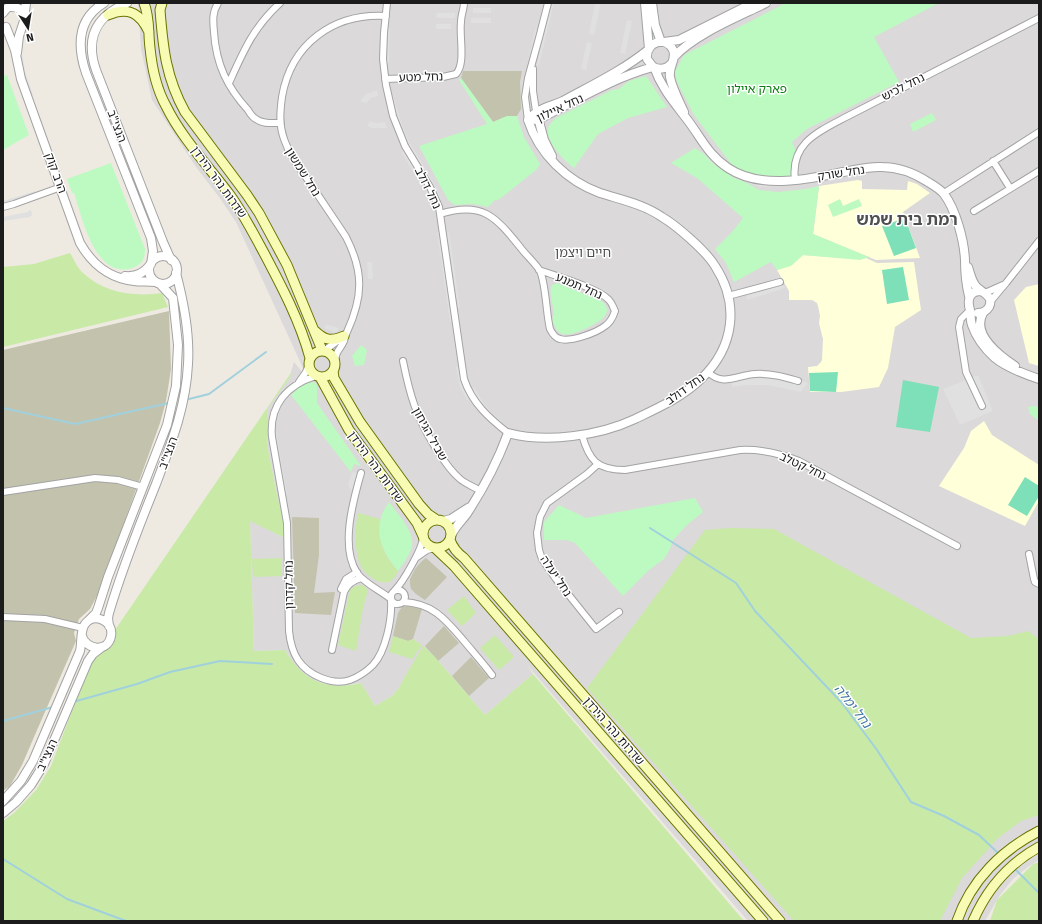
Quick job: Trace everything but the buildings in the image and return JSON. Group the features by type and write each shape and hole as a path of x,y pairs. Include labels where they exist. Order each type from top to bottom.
{"main road":[{"path":"146,3 158,3"},
{"name":"שדרות נהר הירדן","path":"146,3 149,19 150,52 155,79 166,108 182,132 230,195 249,225 277,277 300,326 309,361"},
{"name":"שדרות נהר הירדן","path":"162,3 160,10 166,64 178,100 200,133 248,195 259,213 287,265 323,351"},
{"path":"108,15 120,11 135,14 142,20 149,34"},
{"path":"312,326 320,336 328,340 345,335"},
{"path":"323,351 332,355 334,367 328,375 318,376 310,370 309,361 315,352 323,351"},
{"name":"שדרות נהר הירדן","path":"334,367 334,378 364,428 419,504 428,514 440,521"},
{"name":"שדרות נהר הירדן","path":"318,376 349,430 412,517 423,536"},
{"path":"432,521 440,521 450,527 451,537 443,547 434,548 427,544 423,536 424,528 432,521"},
{"name":"שדרות נהר הירדן","path":"451,537 454,549 458,554 464,558 780,921"},
{"name":"שדרות נהר הירדן","path":"434,548 454,566 763,921"},
{"path":"958,921 972,893 994,862 1013,846 1039,831"},
{"path":"973,921 984,900 1005,872 1021,858 1039,847"}],"street":[{"name":"הרב קוק","path":"17,59 18,44 26,3"},
{"name":"הנצי\"ב","path":"104,3 96,8 83,26 80,44 81,53 86,72 151,238 153,251 150,264"},
{"name":"הנצי\"ב","path":"128,3 115,9 103,18 94,31 91,46 93,63 171,260"},
{"path":"218,3 212,12 216,55 221,69 240,102 254,119 260,122 280,123"},
{"path":"229,83 243,51 255,30 268,14 280,3"},
{"name":"נחל דולב","path":"387,3 383,60 385,79 393,116 398,130 405,146 430,187 440,214 464,379 479,407 508,433 518,436 558,438 582,435 632,421 683,393 697,383 708,372 727,340 731,323 731,314 728,296 716,267 710,259 679,230 662,217 634,202 589,188 565,173 547,156 537,143 528,120 525,98 528,78 548,3"},
{"name":"נחל מטע","path":"385,79 443,77 456,74 460,68 461,60 461,21 464,3"},
{"path":"645,3 648,49 647,59 653,67 659,69 668,67 683,47 694,40 766,3"},
{"path":"652,3 655,25 663,42 672,48 673,60"},
{"path":"648,49 654,44 680,40 753,3"},
{"path":"4,26 13,30 23,22 23,12 19,9 8,9"},
{"name":"נחל שמשון","path":"334,367 335,353 344,341 356,309 360,282 357,265 354,252 292,156 283,138 280,123 281,106 286,79 295,59 320,33 340,22 367,16 386,16"},
{"name":"נחל לכיש","path":"796,180 794,170 798,152 805,143 818,132 854,112 1039,18"},
{"name":"הרב קוק","path":"4,26 12,41 22,79 80,243 87,255 102,270 113,275 126,280 158,283"},
{"name":"נחל איילון","path":"538,115 617,72 648,49"},
{"name":"נחל שורק","path":"673,60 670,69 670,78 686,118"},
{"name":"נחל דולב","path":"533,63 533,92 544,140 559,167"},
{"name":"נחל איילון","path":"528,120 615,80 653,67"},
{"name":"נחל שורק","path":"653,67 672,102 686,118 708,149 729,169 737,173 761,181 796,180 883,167 914,173 944,194 954,212 959,227 969,296"},
{"path":"944,194 1039,132"},
{"path":"993,161 1010,188"},
{"path":"974,211 1039,171"},
{"path":"3,207 61,187"},
{"name":"נחל תמנע","path":"440,214 461,209 470,209 489,215 504,228 539,270 550,329 557,338 566,340 590,334 605,326 611,320 614,311 612,304 606,296 539,270"},
{"path":"1039,241 990,302 988,309 980,317 980,326 984,335 992,346 1015,365 1039,373"},
{"path":"113,275 137,275 143,272 154,259 160,257 166,257 176,265 176,274 170,282 158,283 150,275 150,264"},
{"name":"נחל שורק","path":"965,261 975,285 983,292"},
{"name":"הנצי\"ב","path":"109,626 109,613 118,582 172,441 184,403 188,362 188,334 184,306 176,274"},
{"path":"543,286 548,276 555,276"},
{"path":"728,296 780,282"},
{"name":"הנצי\"ב","path":"89,620 96,613 98,608 108,577 167,425 173,399 177,373 177,331 173,298 158,283"},
{"path":"1006,283 998,288 983,292 975,292 969,296 968,303 972,325 984,346 994,357 1013,369 1039,379"},
{"path":"983,292 988,296 990,302"},
{"path":"970,310 975,313 983,313"},
{"path":"970,310 961,319 959,327 966,372 982,406"},
{"path":"323,351 345,335"},
{"name":"נחל קדרון","path":"309,361 306,372 297,384 282,397 276,406 271,426 288,523 289,631 294,654 302,665 316,676 336,681 350,680 368,669 379,656 383,648 390,620 391,600"},
{"name":"שביל הגיחון","path":"403,361 418,418 443,461 460,479 481,491"},
{"path":"708,372 718,380 754,374 766,374 798,381"},
{"name":"נחל קדרון","path":"297,384 318,376"},
{"path":"451,537 481,491 494,466 508,433"},
{"path":"582,435 586,450 598,464"},
{"name":"נחל קטלב","path":"598,464 609,469 625,470 724,452 755,449 766,451 799,462 957,546"},
{"name":"נחל יעלה","path":"598,464 587,474 547,503 540,517 537,537 539,550 548,568 596,629 619,612"},
{"path":"361,473 350,517 348,539 351,556 359,575 396,604 403,598 404,579"},
{"path":"3,492 95,478 118,480 143,487"},
{"path":"440,521 451,519 472,505"},
{"path":"391,600 390,595 404,579 422,544 423,536"},
{"path":"412,562 423,552 434,548"},
{"path":"1029,554 1034,579 1035,582 1039,584"},
{"path":"332,650 344,592 346,587 357,579 359,575"},
{"path":"379,590 400,589 403,598"},
{"path":"403,598 429,608 443,617 492,675"},
{"name":"נחל קדרון","path":"390,620 403,598"},
{"path":"3,617 45,619 82,632"},
{"path":"96,618 100,619 106,622 109,626 111,632 110,639 102,647 90,647 85,642 82,632 89,620 96,618"},
{"name":"הנצי\"ב","path":"3,801 21,781 33,761 80,651 82,644 82,632"},
{"name":"הנצי\"ב","path":"3,813 16,802 31,784 44,764 88,660 94,652 102,647"}],"shaded area":[{"path":"138,3 1039,3 1039,860 1013,879 1000,895 985,921 748,921 527,665 533,674 485,715 434,656 413,663 399,688 392,696 375,706 361,683 330,686 313,680 300,671 285,650 254,651 250,520 283,537 283,516 278,500 267,445 269,425 267,409 289,379 294,362 308,379 236,222 196,167 152,100 141,49","holes":["409,518 410,518 456,580"]},
{"path":"551,3 554,3 539,65 537,65"},
{"path":"595,3 601,3 594,35 589,34"},
{"path":"770,3 775,3 699,42 698,40"},
{"path":"473,8 491,8 491,13 473,13"},
{"path":"437,13 455,13 455,18 436,18"},
{"path":"471,18 491,18 491,23 471,23"},
{"path":"627,20 632,21 625,54 620,53"},
{"path":"436,24 451,24 451,29 436,29"},
{"path":"388,28 390,29 389,63 387,63"},
{"path":"535,29 538,30 530,62 528,62"},
{"path":"587,42 592,43 586,70 581,69"},
{"path":"76,49 78,49 140,217 138,218 78,65"},
{"path":"20,53 22,53 25,72 33,95 31,96 25,78"},
{"path":"463,71 522,71 520,82 521,109 517,116 507,116 493,122 461,78"},
{"path":"377,90 378,96 371,98 366,103 360,101 366,94"},
{"path":"393,95 403,128 410,143 435,185 441,199 439,200 433,186 407,143 391,96"},
{"path":"370,121 377,123 385,122 387,128 372,128 367,126"},
{"path":"701,147 713,161 735,177 760,185 782,184 783,186 760,187 734,178 712,163 699,148"},
{"path":"403,151 427,189 432,201 430,202 425,190 401,152"},
{"path":"858,180 862,181 862,189 907,190 908,181 917,184 930,193 903,212 920,258 876,260 813,234 819,186"},
{"path":"36,191 37,193 4,203 3,201"},
{"path":"31,210 32,215 30,217 3,221 3,217 28,212"},
{"path":"437,232 439,232 452,322 450,322"},
{"path":"447,232 449,232 460,308 458,309"},
{"path":"803,255 859,259 866,258 877,263 914,262 921,310 895,327 888,368 879,387 841,392 810,392 808,367 817,366 822,360 823,339 819,323 820,316 818,306 817,303 812,300 789,300 789,291 777,270 791,265"},
{"path":"367,262 372,262 373,279 368,279"},
{"path":"782,282 785,288 747,300 746,294"},
{"path":"1039,284 1039,366 1029,363 1014,300 1026,287"},
{"path":"169,311 171,369 166,401 160,423 99,592 90,609 79,619 74,633 76,641 22,765 10,786 3,791 3,350"},
{"path":"326,324 339,328 336,333 324,328"},
{"path":"456,367 458,367 463,386 469,399 467,400 460,387"},
{"path":"756,375 794,378 808,383 801,392 768,385 732,387 731,379"},
{"path":"978,375 993,411 960,425 943,389"},
{"path":"474,387 484,404 502,421 501,423 482,405 471,388"},
{"path":"350,396 364,420 421,497 419,498 377,441 348,397"},
{"path":"984,421 992,435 1039,465 1039,501 1025,526 939,486 964,448 971,431"},
{"path":"273,426 275,426 287,494 285,494"},
{"path":"346,433 403,510 401,511 358,454 344,434"},
{"path":"352,472 358,473 352,491 348,485"},
{"path":"292,517 319,518 319,555 314,593 335,592 331,615 295,613"},
{"path":"426,558 447,577 425,600 411,589 410,579 415,569"},
{"path":"423,601 441,610 489,664 488,665 448,619 440,612 422,603"},
{"path":"407,606 422,609 413,639 408,641 393,636 398,613 402,607"},
{"path":"444,626 459,643 438,661 425,646"},
{"path":"471,657 489,678 469,696 452,676"}],"green space":[{"name":"פארק איילון","path":"786,3 939,3 874,37 899,82 807,129 792,142 796,151 793,164 793,176 777,177 753,175 732,165 694,115 677,82 675,71 686,54"},
{"path":"7,75 29,135 3,150 3,76"},
{"path":"646,76 667,107 628,118 598,134 574,168 556,151 548,134 548,129 556,118 612,90 619,89 629,81"},
{"path":"461,78 493,122 507,116 517,116 524,137 540,164 536,170 497,201 496,199 488,207 473,204 455,205 448,200 419,146 487,124 459,80"},
{"path":"932,113 936,120 913,132 910,124"},
{"path":"695,148 735,176 759,190 778,192 819,186 813,234 869,257 860,260 803,255 791,266 777,270 771,262 734,282 726,263 715,249 732,232 743,218 697,178 671,163"},
{"path":"111,163 145,249 142,261 132,268 119,269 108,265 99,256 86,230 74,193 72,193 67,179"},
{"path":"840,199 843,206 859,199 862,206 833,217 828,205"},
{"path":"905,218 916,248 894,256 882,226"},
{"path":"70,253 81,271 91,280 100,285 130,294 162,293 168,307 3,347 3,267 34,264"},
{"path":"903,267 909,300 887,304 882,270"},
{"path":"557,283 597,298 604,303 607,312 601,320 578,332 563,334 559,332 552,320 553,311 551,289 552,285"},
{"path":"361,345 367,350 364,365 355,366 352,356"},
{"path":"293,370 289,379 267,409 269,425 267,445 278,500 283,516 283,537 250,521 254,651 285,650 292,661 308,676 326,684 337,686 361,683 375,706 392,696 399,688 423,646 434,656 485,715 533,674 744,921 3,921 3,821 14,813 36,790 51,766 91,661 113,644 115,630"},
{"path":"838,372 836,392 810,391 809,373"},
{"path":"903,380 939,387 930,432 896,427"},
{"path":"314,382 317,385 317,403 361,466 354,464 351,472 291,395 301,386"},
{"path":"1028,407 1039,407 1039,421 1030,414"},
{"path":"1025,477 1039,486 1039,496 1027,516 1008,505"},
{"path":"695,498 703,512 687,525 673,540 664,559 649,570 623,596 575,543 567,540 544,540 544,522 559,505 586,518"},
{"path":"389,502 405,523 411,535 412,541 410,553 398,571 386,555 380,538 380,520 383,511"},
{"path":"358,513 380,519 380,535 385,553 398,571 390,582 386,583 374,579 364,571 361,566 358,559 355,538"},
{"path":"731,528 774,529 971,638 1008,636 1028,631 1039,639 1039,815 1021,821 998,838 962,878 940,921 794,921 587,688 705,530"},
{"path":"281,558 281,576 253,577 252,559"},
{"path":"363,585 368,590 363,608 356,651 338,645 350,590 355,586"},
{"path":"464,596 476,613 462,626 447,610"},
{"path":"495,635 514,657 499,670 480,648"},
{"path":"393,636 408,641 413,639 422,645 412,659 389,652"},
{"path":"1039,862 1039,921 990,921 997,900 1033,864"}],"waterway":[{"path":"185,400 209,394 266,352"},
{"path":"3,408 75,424 169,403"},
{"name":"נחל ימלה","path":"650,528 736,583 755,611 842,703 877,750 911,802 944,816 979,835 999,854"},
{"path":"73,702 137,684 170,672 220,661 272,664"},
{"path":"3,721 53,707"},
{"path":"3,859 67,899 126,921"},
{"name":"נחל ימלה","path":"1014,868 1039,893"}],"district":[{"name":"רמת בית שמש","path":"907,219"},
{"name":"חיים ויצמן","path":"583,252"}]}
